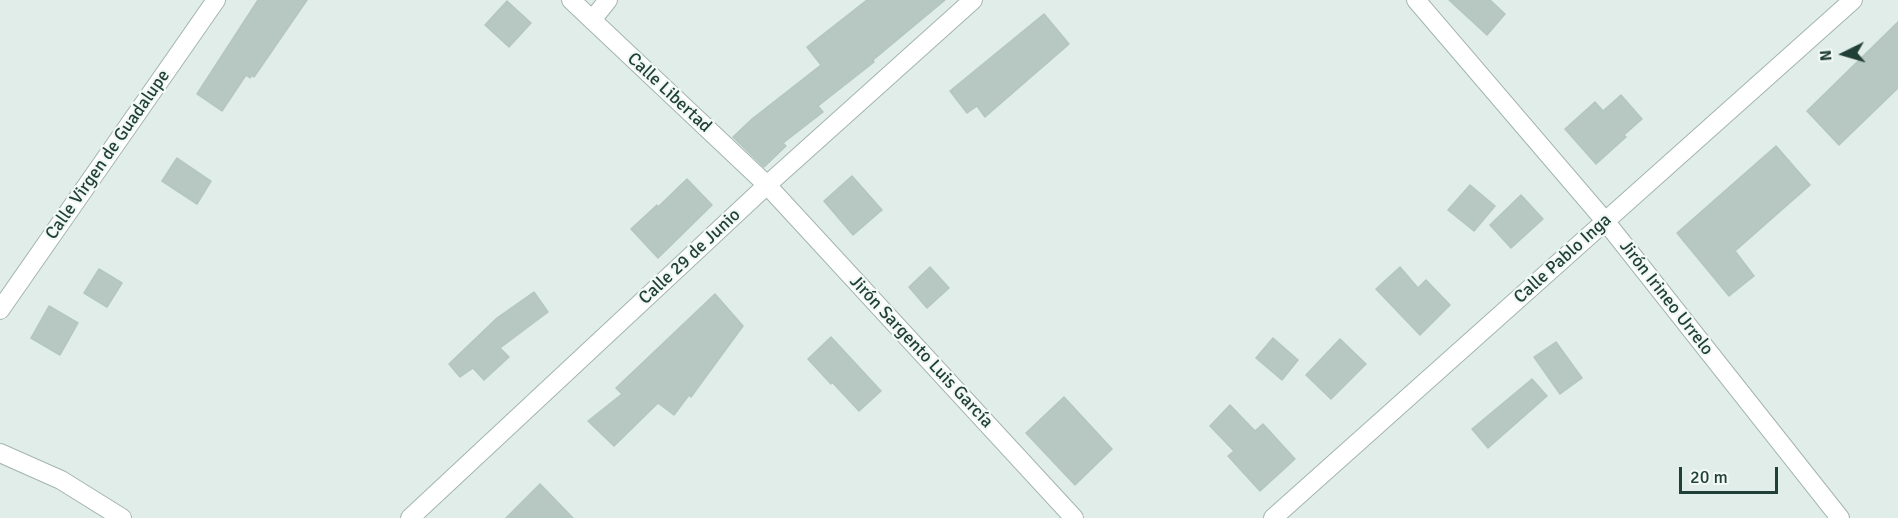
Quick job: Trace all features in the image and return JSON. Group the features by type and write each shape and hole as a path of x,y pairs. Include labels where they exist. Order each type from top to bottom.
{"street":[{"name":"Calle Virgen de Guadalupe","path":"0,310 216,0"},
{"name":"Calle Libertad","path":"571,0 767,185"},
{"path":"592,20 608,0"},
{"name":"Calle 29 de Junio","path":"410,518 767,185 973,0"},
{"name":"Jirón Irineo Urrelo","path":"1416,0 1606,222 1840,518"},
{"name":"Calle Pablo Inga","path":"1273,518 1853,0"},
{"name":"Jirón Sargento Luis García","path":"767,185 1074,518"},
{"path":"0,453 61,480 122,518"}],"building":[{"path":"258,0 307,0 254,77 252,75 250,78 246,75 222,111 197,94"},
{"path":"867,0 945,0 873,60 874,62 818,106 823,112 783,143 786,146 764,167 733,137 752,119 821,65 807,47"},
{"path":"1449,0 1490,0 1505,14 1487,35"},
{"path":"507,1 531,23 509,47 485,25"},
{"path":"1044,14 1069,44 985,117 977,106 967,113 950,91"},
{"path":"1898,22 1898,88 1839,145 1807,111"},
{"path":"1621,95 1642,119 1596,164 1565,129 1595,102 1603,111"},
{"path":"1776,146 1810,185 1735,251 1754,276 1729,296 1677,233"},
{"path":"177,158 211,181 197,204 162,181"},
{"path":"852,176 882,210 853,235 824,201"},
{"path":"687,179 712,205 658,258 631,229"},
{"path":"1470,185 1495,206 1474,231 1448,210"},
{"path":"1521,195 1543,219 1511,248 1490,225"},
{"path":"930,267 949,288 927,308 909,287"},
{"path":"1400,267 1418,288 1426,280 1450,305 1420,335 1376,289"},
{"path":"99,269 122,283 107,307 84,293"},
{"path":"534,292 548,312 500,348 509,357 484,380 473,368 460,377 449,364 497,318"},
{"path":"715,294 743,326 691,397 689,395 674,415 658,403 614,446 588,421 622,394 616,388"},
{"path":"49,306 78,323 60,355 31,338"},
{"path":"831,337 881,391 859,411 808,359"},
{"path":"1273,338 1298,360 1282,380 1256,358"},
{"path":"1340,339 1366,364 1331,399 1306,375"},
{"path":"1556,342 1582,378 1560,394 1534,357"},
{"path":"1532,379 1547,396 1488,448 1472,429"},
{"path":"1064,397 1112,449 1075,485 1026,433"},
{"path":"1230,405 1255,431 1263,424 1295,459 1260,491 1228,456 1234,451 1210,426"},
{"path":"540,484 573,518 506,518"}]}
